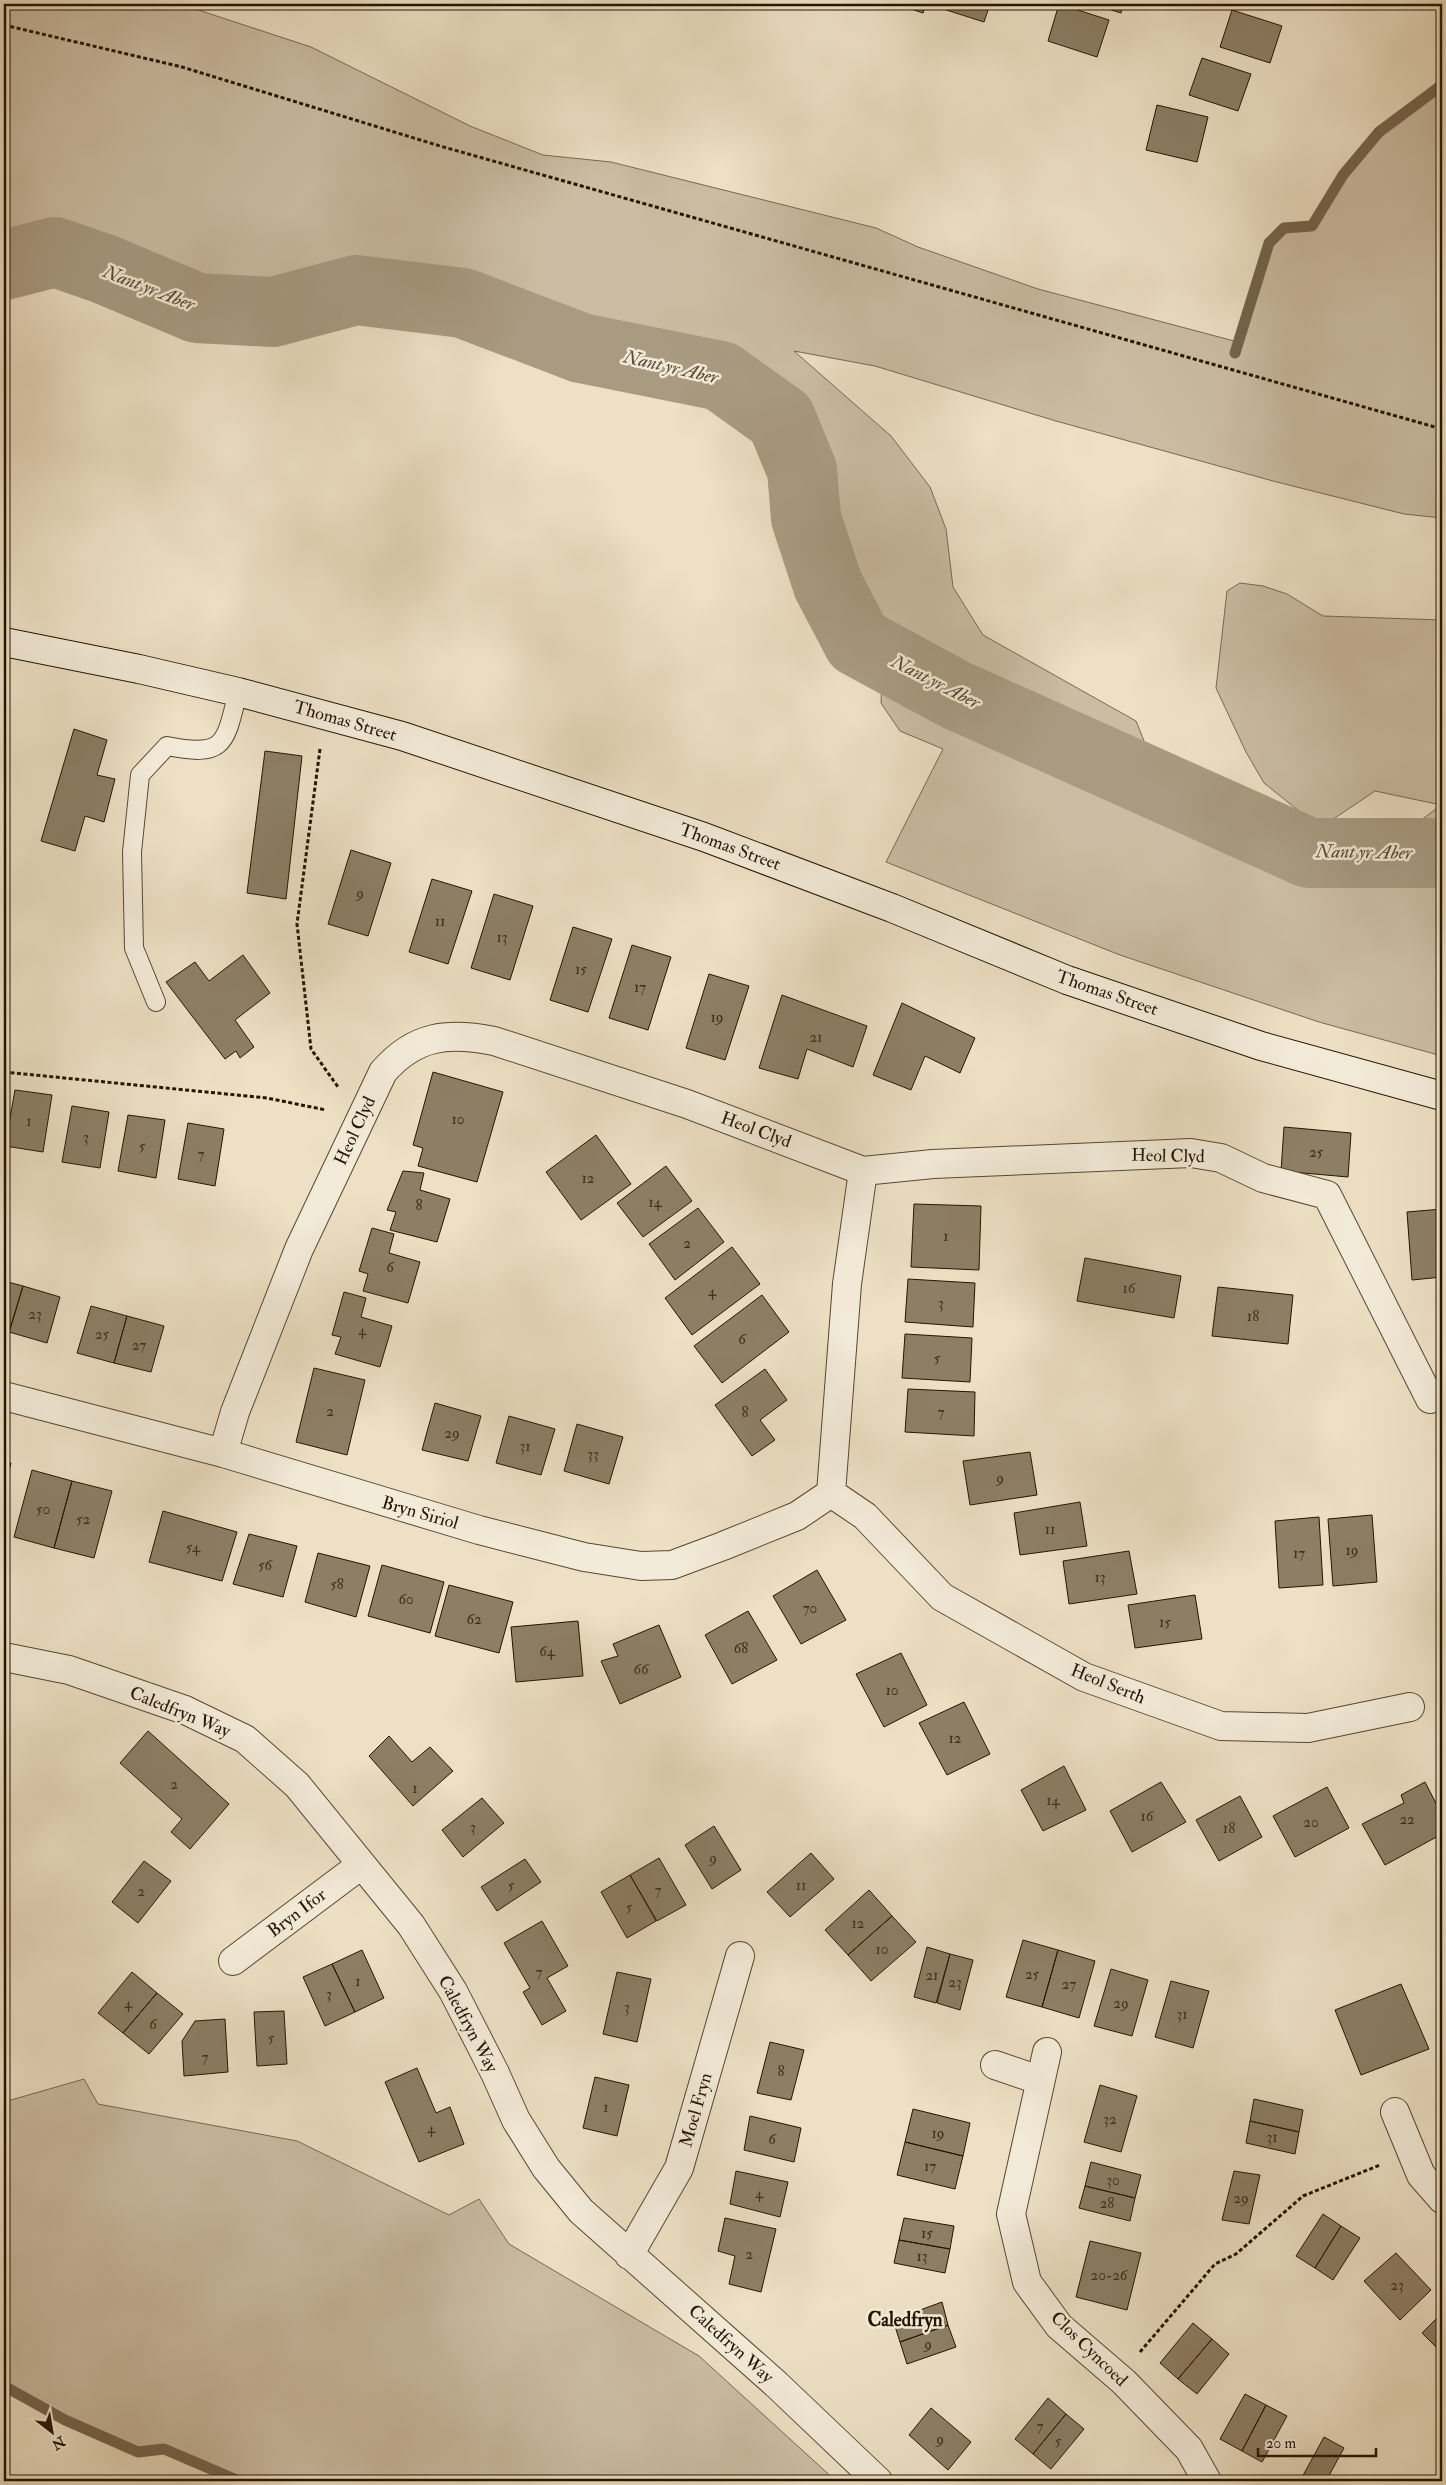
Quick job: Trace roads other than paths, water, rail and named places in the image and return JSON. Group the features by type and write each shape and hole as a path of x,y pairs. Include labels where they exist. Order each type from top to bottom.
{"street":[{"name":"Thomas Street","path":"4,642 139,669 238,692 402,736 704,837 892,908 1067,980 1261,1046 1442,1096"},
{"name":"Heol Clyd","path":"223,1453 235,1412 299,1249 383,1072 410,1046 427,1039 475,1037 494,1041 687,1104 863,1170 933,1164 1191,1153 1221,1158 1263,1178 1327,1195 1430,1399"},
{"path":"831,1493 847,1284 863,1170"},
{"name":"Bryn Siriol","path":"4,1396 223,1453 479,1530 584,1557 641,1566 672,1565 723,1546 797,1516 831,1493"},
{"name":"Heol Serth","path":"831,1493 865,1516 942,1597 1084,1678 1221,1726 1308,1728 1410,1707"},
{"name":"Caledfryn Way","path":"4,1657 69,1670 185,1710 245,1739 297,1785 412,1925 452,1992 495,2073 516,2120 546,2168 581,2211 769,2378 878,2481"},
{"name":"Bryn Ifor","path":"233,1961 361,1865"},
{"name":"Moel Fryn","path":"629,2255 679,2168 740,1956"},
{"name":"Clos Cyncoed","path":"1047,2052 1039,2080 1011,2214 1027,2282 1059,2326 1118,2377 1189,2448 1207,2481"},
{"path":"995,2065 1039,2080"},
{"path":"1395,2112 1421,2175 1442,2198"}],"lane":[{"path":"156,1002 134,948 132,852 140,775 167,746 204,751 222,742 229,729 238,692"}],"waterway":[{"path":"1235,353 1269,243 1284,228 1312,226 1343,175 1379,132 1442,85"},
{"name":"Nant yr Aber","path":"4,265 55,252 104,269 197,308 273,312 356,290 463,303 581,348 721,376 781,419 802,470 806,518 828,585 858,642 956,695 1309,853 1442,853"},
{"path":"4,2386 65,2420 138,2452 164,2449 239,2481"}],"district":[{"name":"Caledfryn","path":"905,2320"}]}
